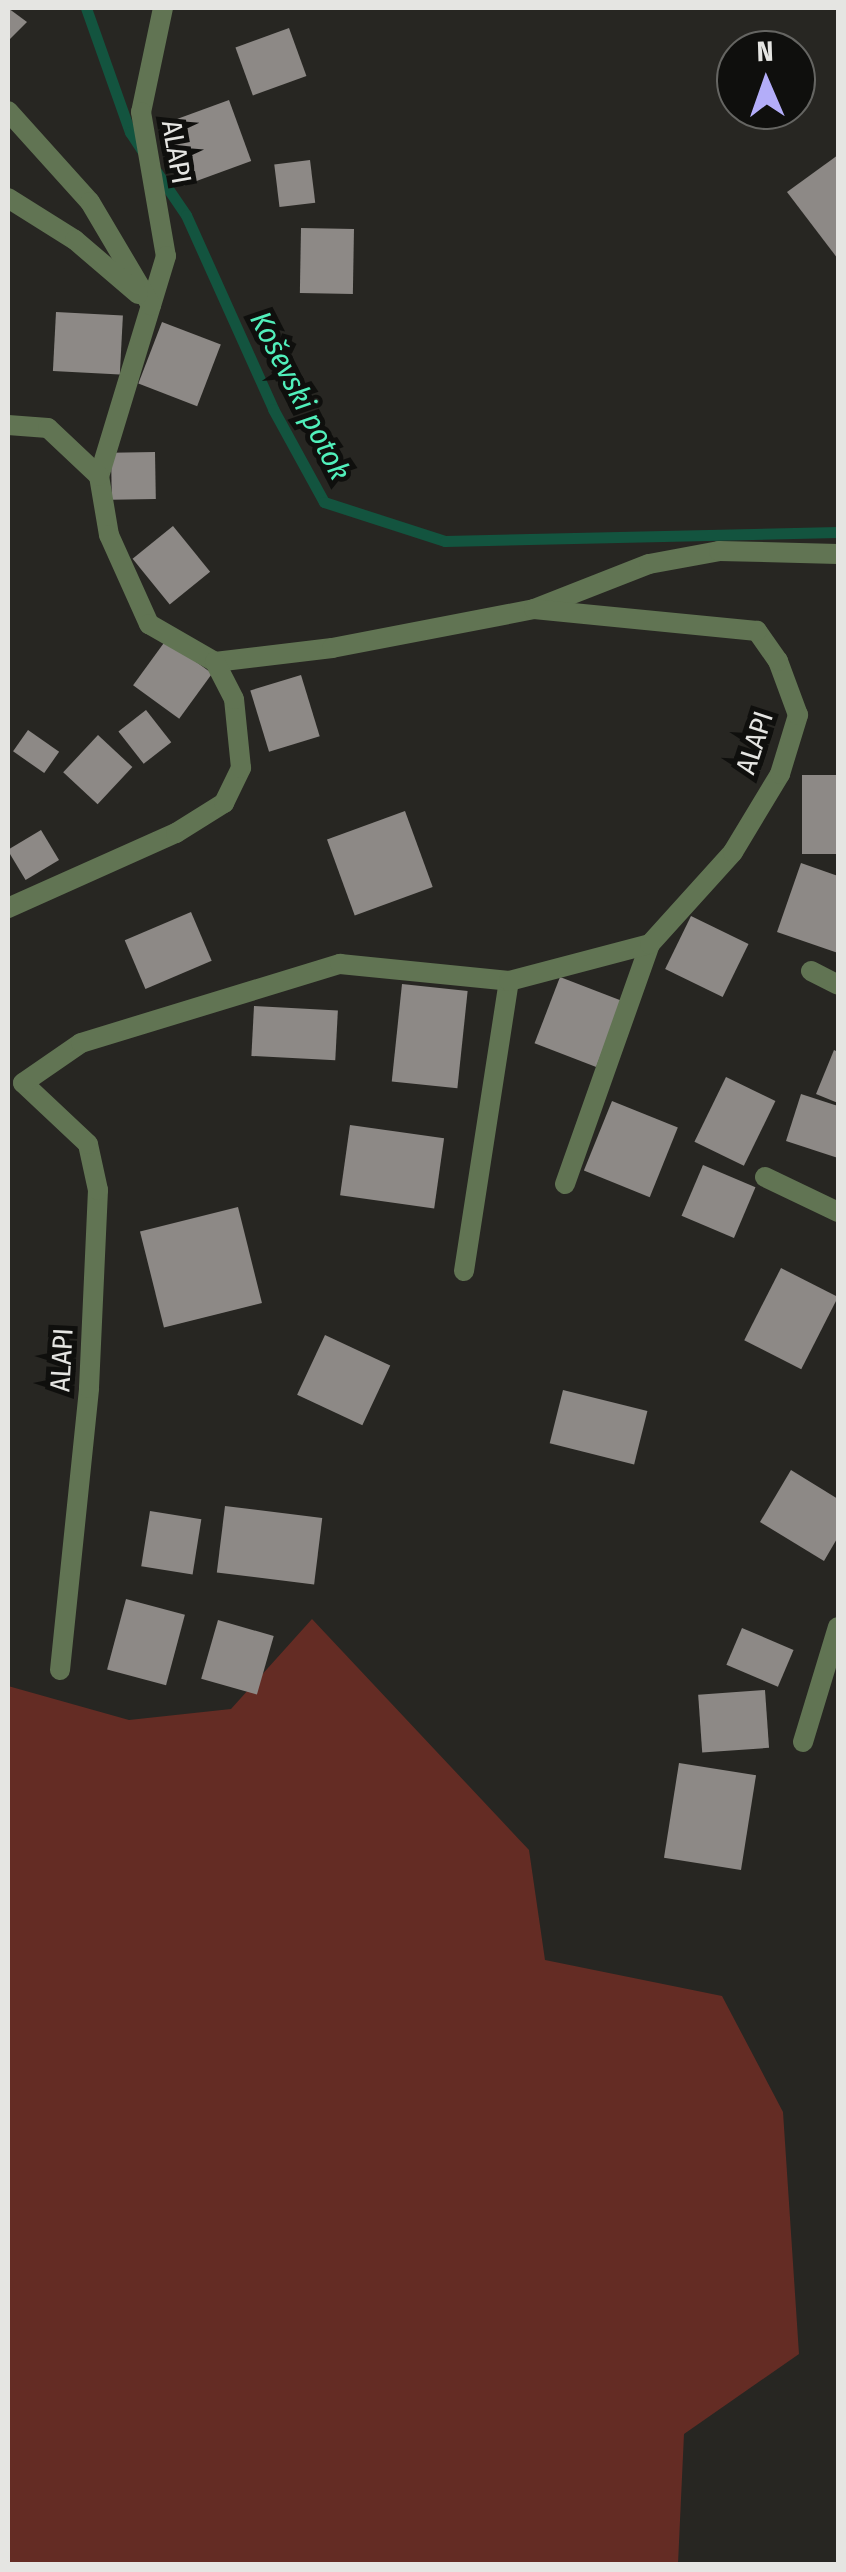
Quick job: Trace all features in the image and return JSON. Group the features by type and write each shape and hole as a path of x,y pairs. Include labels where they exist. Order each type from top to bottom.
{"street":[{"name":"ALAPI","path":"163,8 142,114 150,182 166,256 100,476 108,535 148,624 215,662 332,648 534,609 649,564 719,551 838,554"},
{"path":"8,111 90,202 151,305"},
{"path":"8,198 75,240 151,305"},
{"path":"8,425 48,428 100,476"},
{"name":"ALAPI","path":"534,609 757,631 778,661 798,715 780,774 733,852 650,944 565,1184"},
{"path":"8,908 176,833 224,804 241,768 234,699 215,662"},
{"name":"ALAPI","path":"60,1670 88,1388 98,1190 88,1144 15,1077 81,1042 340,964 509,981 650,944"},
{"path":"811,971 838,985"},
{"path":"464,1270 509,981"},
{"path":"766,1177 838,1212"},
{"path":"804,1742 838,1628"}],"shaded area":[{"path":"312,1619 529,1850 545,1960 722,1996 783,2112 799,2354 684,2434 678,2564 8,2564 8,1686 129,1720 231,1709"}],"building":[{"path":"8,8 27,22 8,41"},
{"path":"289,28 306,76 253,95 235,47"},
{"path":"229,100 251,161 184,186 161,125"},
{"path":"838,155 838,259 787,192"},
{"path":"310,160 315,203 280,207 274,164"},
{"path":"301,228 354,229 353,294 300,293"},
{"path":"56,312 123,316 120,374 53,371"},
{"path":"162,322 221,345 197,406 138,384"},
{"path":"155,452 156,499 112,500 111,453"},
{"path":"173,526 210,572 170,605 133,559"},
{"path":"166,640 212,674 179,719 133,685"},
{"path":"301,675 320,736 269,752 250,690"},
{"path":"146,710 171,742 144,764 118,732"},
{"path":"28,730 59,752 44,773 13,751"},
{"path":"98,735 132,767 98,804 63,772"},
{"path":"802,775 838,775 838,854 802,854"},
{"path":"405,811 433,887 355,916 327,839"},
{"path":"41,830 59,860 26,880 8,850"},
{"path":"801,863 838,876 838,953 777,932"},
{"path":"191,912 212,961 145,989 125,940"},
{"path":"691,916 749,944 723,997 665,969"},
{"path":"560,977 622,1001 596,1067 535,1043"},
{"path":"402,984 468,991 457,1088 392,1081"},
{"path":"254,1006 338,1010 335,1060 251,1056"},
{"path":"834,1050 838,1052 838,1103 816,1094"},
{"path":"726,1077 775,1101 744,1166 694,1142"},
{"path":"801,1094 838,1106 838,1158 786,1141"},
{"path":"612,1101 678,1128 650,1197 584,1171"},
{"path":"350,1125 444,1138 434,1209 340,1195"},
{"path":"703,1165 755,1187 734,1238 682,1216"},
{"path":"238,1207 262,1303 164,1327 140,1231"},
{"path":"781,1268 838,1297 801,1369 744,1340"},
{"path":"325,1335 390,1365 362,1425 297,1395"},
{"path":"563,1390 647,1411 634,1464 550,1443"},
{"path":"791,1470 838,1499 838,1537 824,1561 760,1522"},
{"path":"225,1506 322,1518 314,1584 217,1573"},
{"path":"150,1511 201,1519 193,1574 141,1566"},
{"path":"126,1599 185,1615 166,1685 107,1670"},
{"path":"218,1620 274,1636 257,1695 201,1679"},
{"path":"742,1628 794,1650 778,1687 726,1665"},
{"path":"765,1690 769,1748 702,1753 698,1695"},
{"path":"679,1763 756,1775 741,1870 664,1858"}],"waterway":[{"name":"Koševski potok","path":"86,8 130,132 143,152"},
{"name":"Koševski potok","path":"156,171 186,215 273,409 324,502 445,541 838,532"}]}
